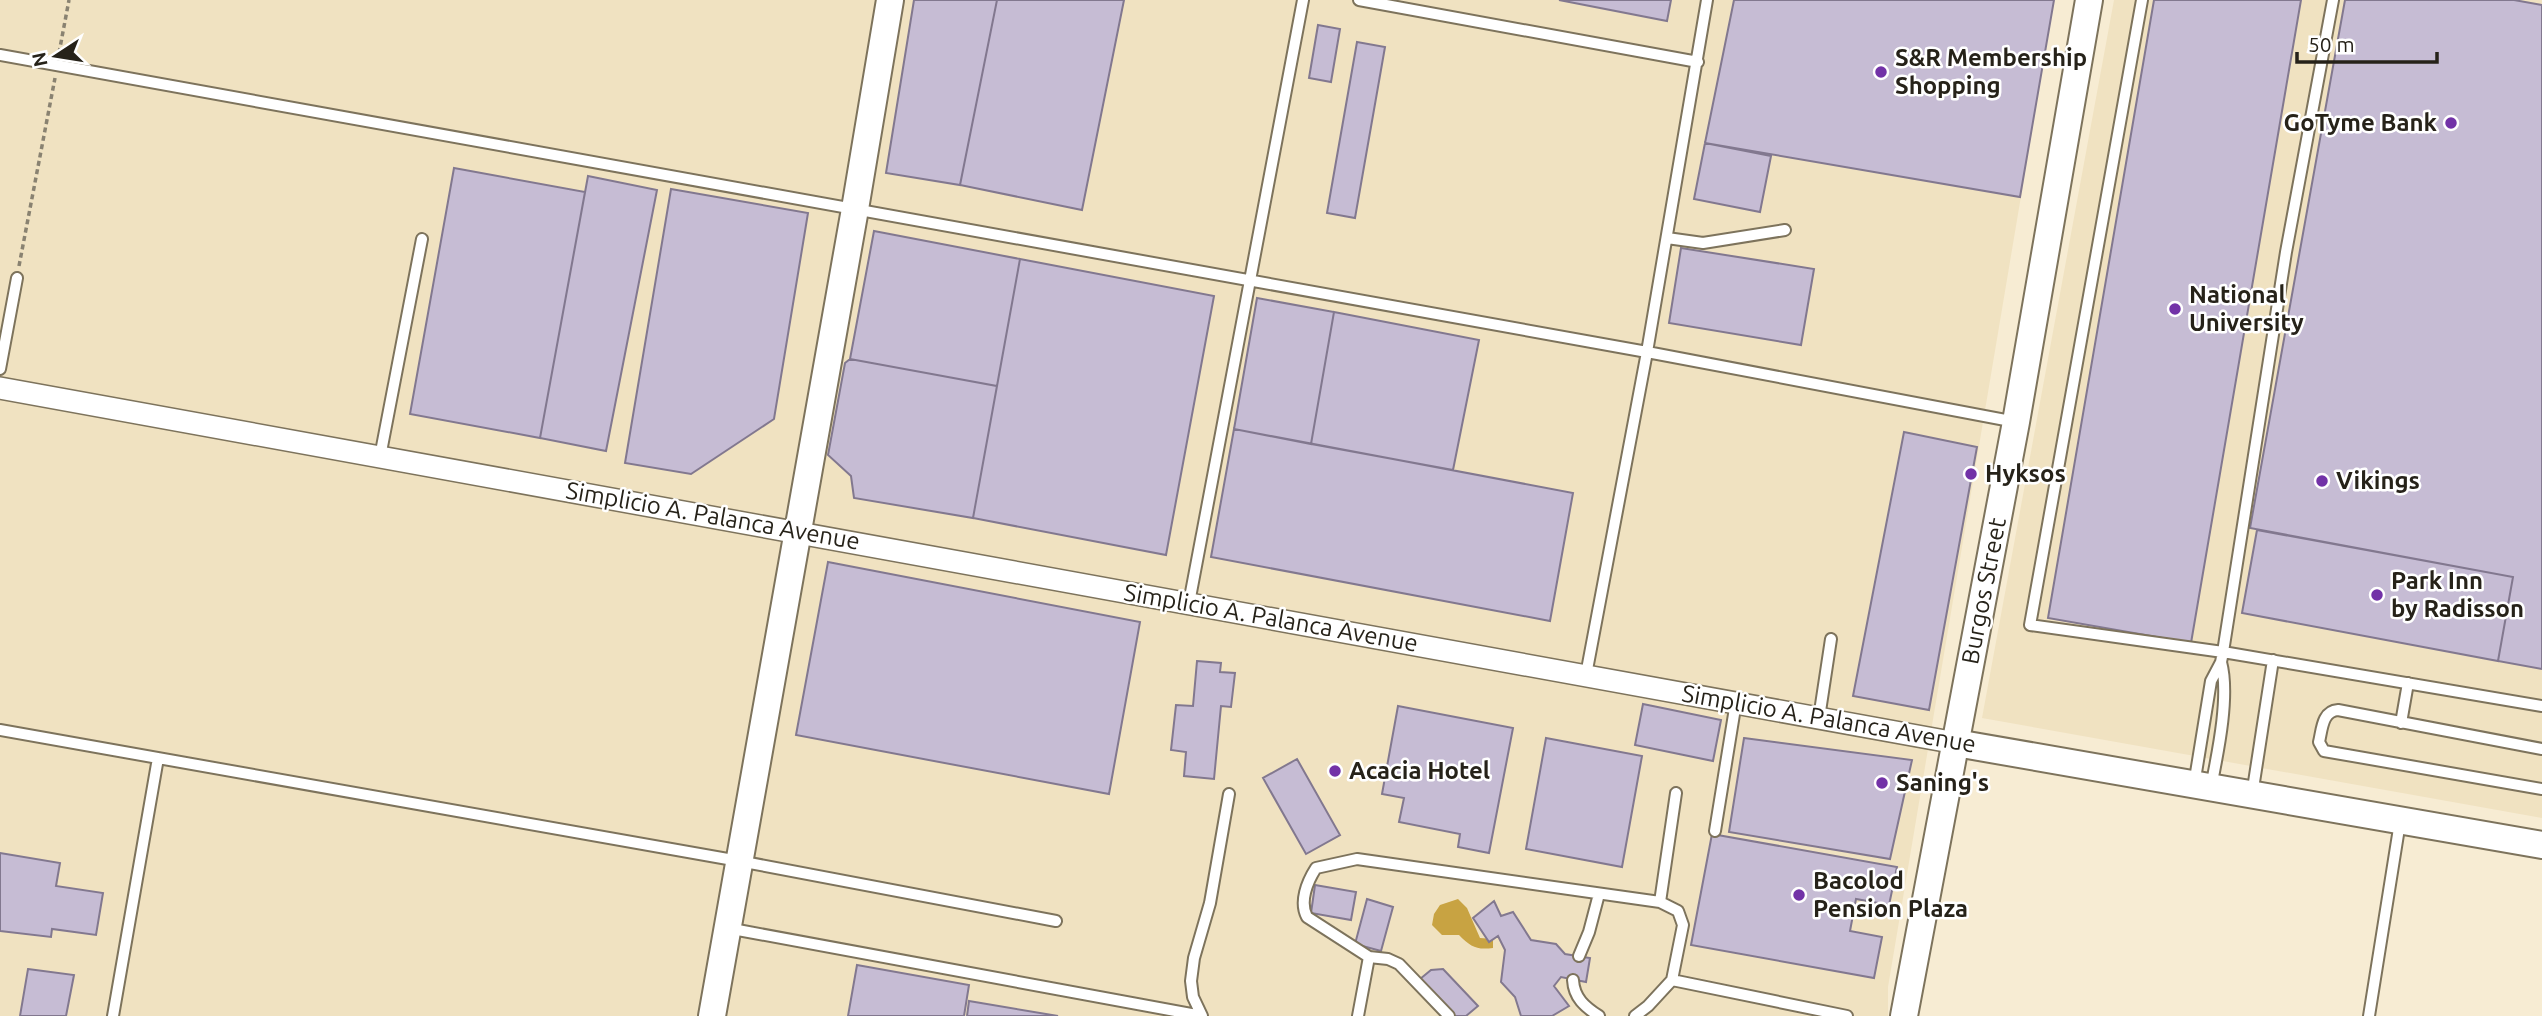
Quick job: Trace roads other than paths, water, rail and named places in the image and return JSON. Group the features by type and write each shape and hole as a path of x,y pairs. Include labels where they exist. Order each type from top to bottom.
{"street":[{"path":"712,1016 890,0"},
{"name":"Burgos Street","path":"1904,1016 2016,422 2089,0"},
{"name":"Simplicio A. Palanca Avenue","path":"0,388 1956,743 2542,845"}],"lane":[{"path":"1189,603 1303,0"},
{"path":"1359,0 1698,62"},
{"path":"1586,675 1647,352 1707,0"},
{"path":"2141,0 2030,625 2222,657 2273,660 2542,706"},
{"path":"2202,786 2211,681 2222,657 2286,252 2333,0"},
{"path":"0,55 1647,352 2016,422"},
{"path":"1667,238 1703,243 1785,230"},
{"path":"380,457 422,239"},
{"path":"0,369 17,278"},
{"path":"1819,718 1830,639"},
{"path":"2202,786 2224,691 2222,657"},
{"path":"2252,795 2273,660"},
{"path":"2401,723 2408,683"},
{"path":"1715,831 1736,702"},
{"path":"2542,749 2331,710 2326,714 2319,742 2324,751 2542,789"},
{"path":"0,730 739,861 1056,921"},
{"path":"113,1016 158,758"},
{"path":"1660,902 1676,793"},
{"path":"727,928 1202,1016 1193,997 1193,970 1210,903 1228,794"},
{"path":"2369,1016 2401,820"},
{"path":"1450,1016 1399,964 1388,959 1369,957 1307,917 1303,909 1308,880 1316,868 1357,859 1660,902 1678,911 1683,925 1672,980 1635,1016"},
{"path":"1579,956 1589,932 1599,894"},
{"path":"1358,1016 1369,957"},
{"path":"1573,979 1575,991 1584,1007 1599,1016"},
{"path":"1672,980 1847,1016"}],"place":[{"name":"S&R Membership Shopping","path":"1881,72"},
{"name":"GoTyme Bank","path":"2451,123"},
{"name":"National University","path":"2175,309"},
{"name":"Hyksos","path":"1971,474"},
{"name":"Vikings","path":"2322,481"},
{"name":"Park Inn by Radisson","path":"2377,595"},
{"name":"Acacia Hotel","path":"1335,771"},
{"name":"Saning's","path":"1882,783"},
{"name":"Bacolod Pension Plaza","path":"1799,895"}]}
